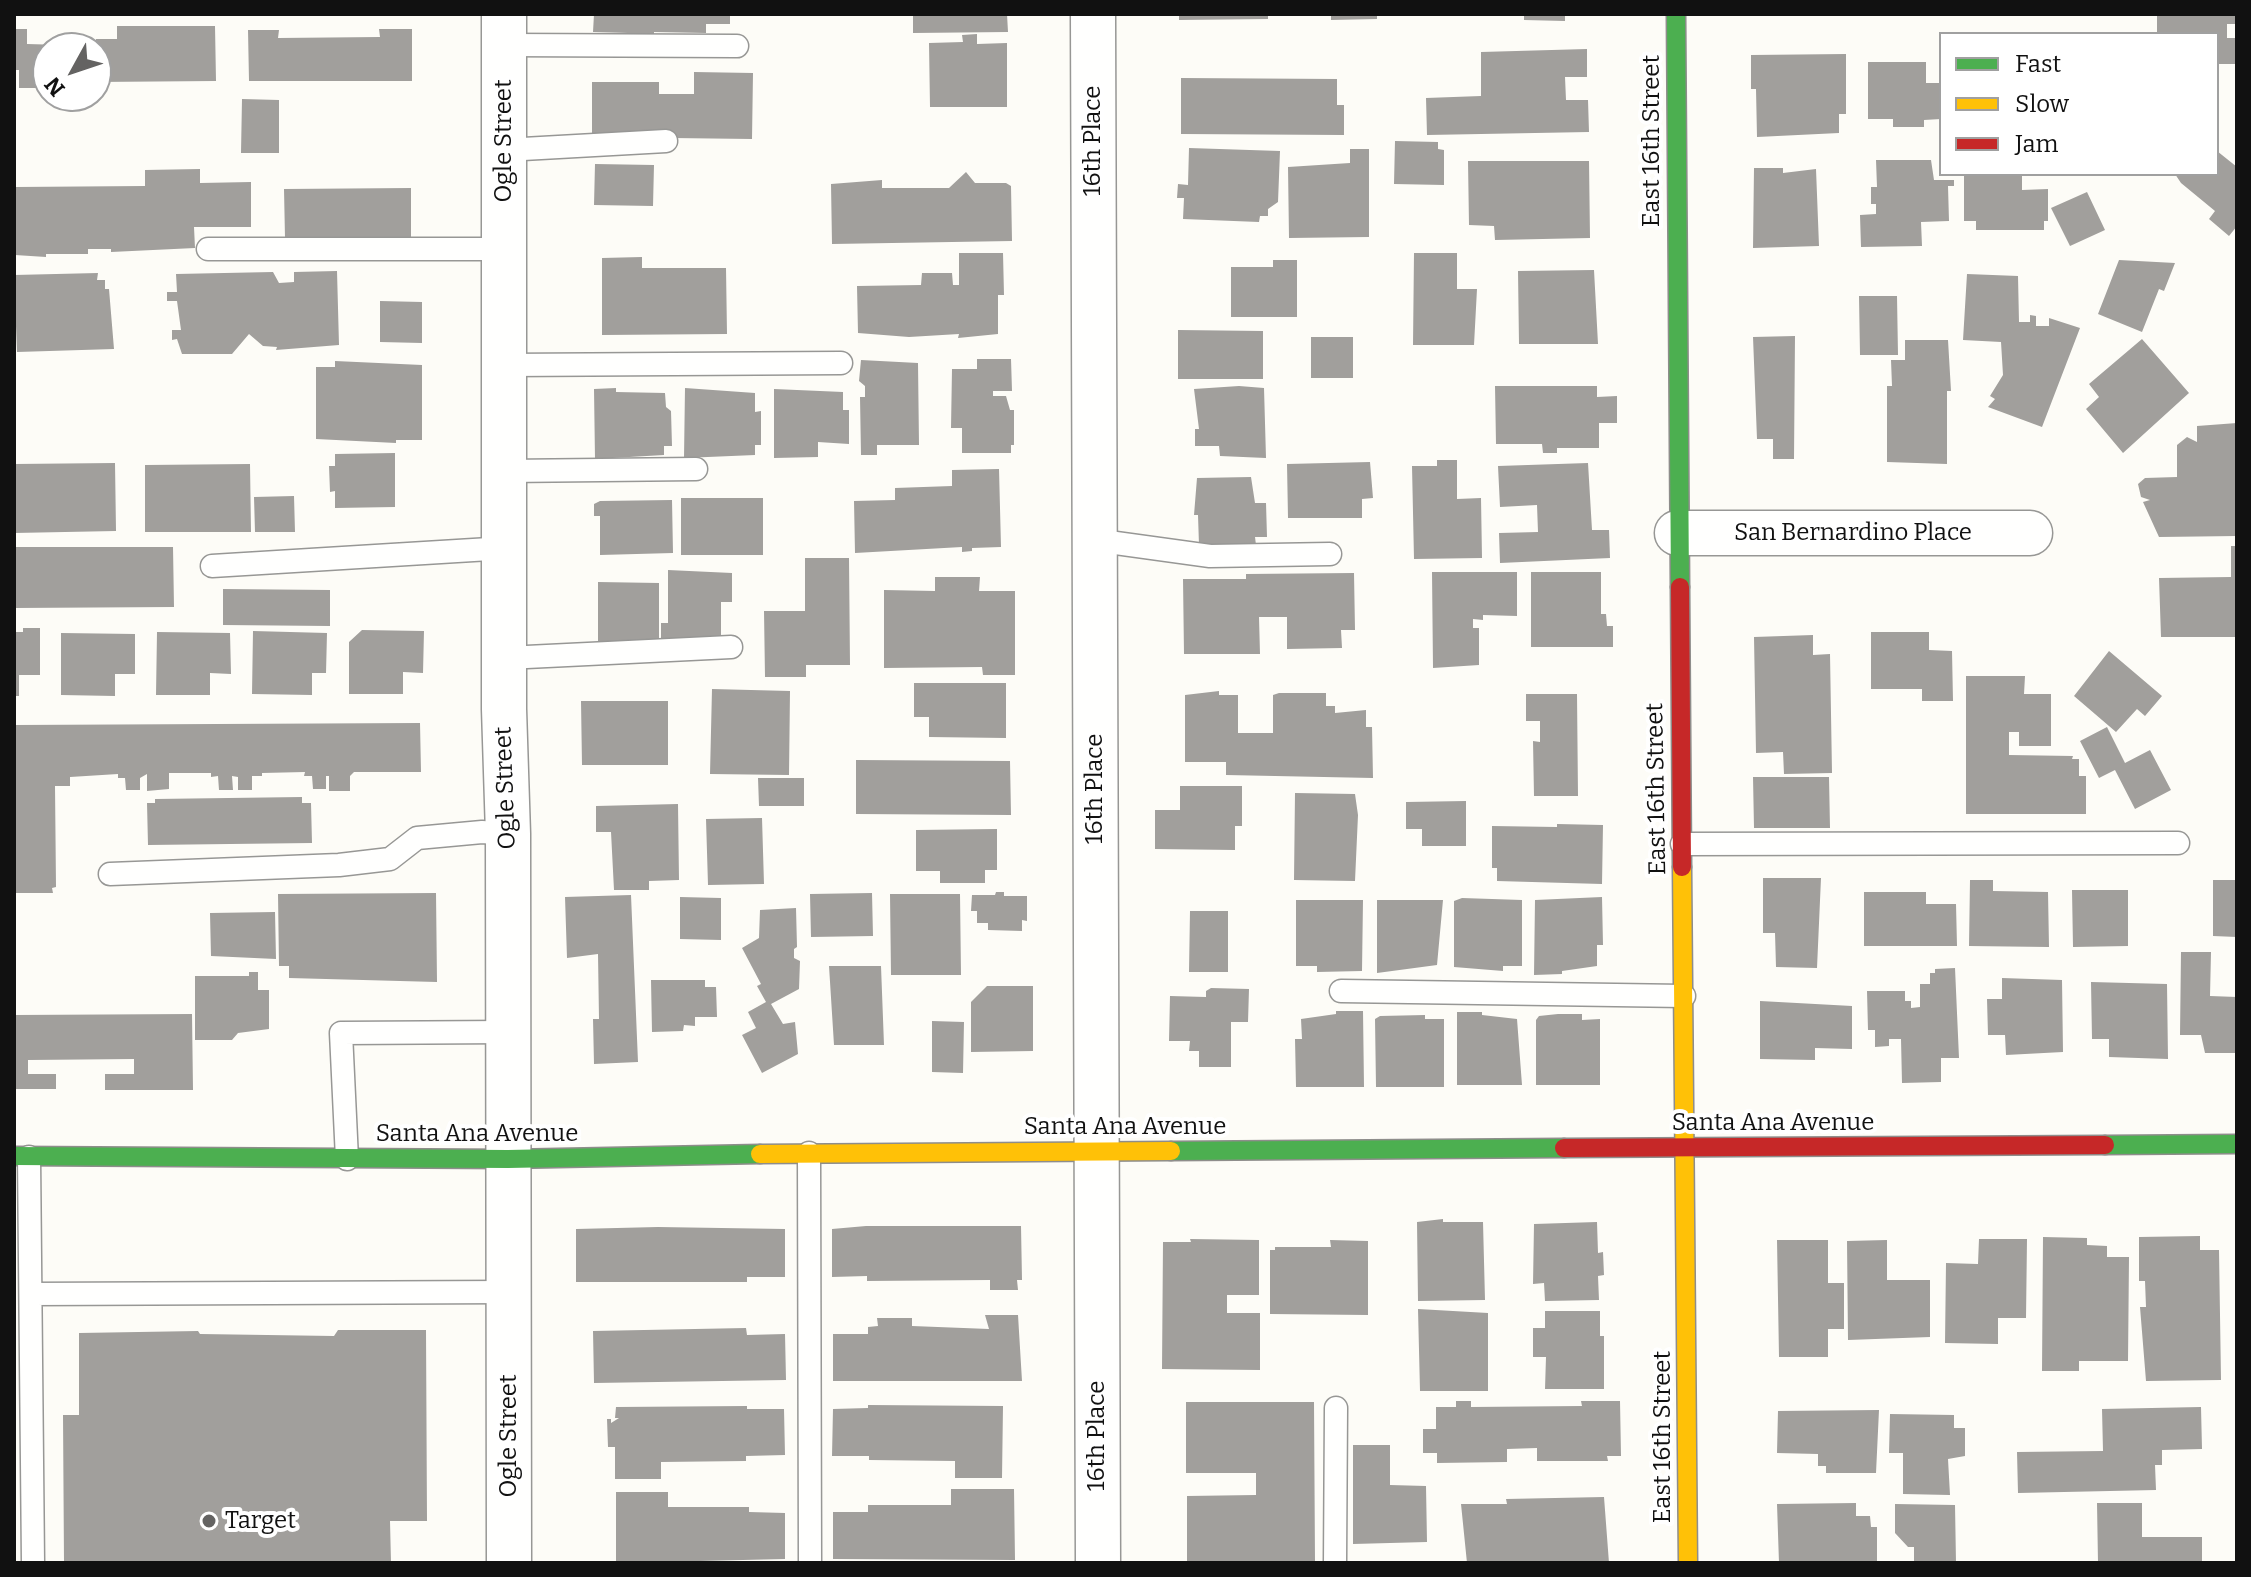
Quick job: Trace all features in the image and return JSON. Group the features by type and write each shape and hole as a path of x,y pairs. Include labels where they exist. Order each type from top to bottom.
{"street":[{"name":"16th Place","path":"1093,14 1098,1563"},
{"name":"East 16th Street","path":"1676,14 1677,533 1686,1148 1688,1563"},
{"name":"Ogle Street","path":"504,30 509,1563"},
{"name":"San Bernardino Place","path":"1677,533 2030,533"},
{"name":"Santa Ana Avenue","path":"22,1156 508,1159 809,1153 2237,1144"}],"lane":[{"path":"504,30 737,46"},
{"path":"505,150 666,141"},
{"path":"208,249 503,249"},
{"path":"506,365 841,363"},
{"path":"506,471 696,469"},
{"path":"1094,540 1210,556 1330,554"},
{"path":"212,566 506,548"},
{"path":"506,658 731,647"},
{"path":"110,874 339,865 390,859 417,838 508,834"},
{"path":"1682,844 2178,843"},
{"path":"1341,991 1684,996"},
{"path":"347,1159 341,1033 508,1032"},
{"path":"809,1153 810,1563"},
{"path":"22,1156 31,1294 33,1563"},
{"path":"31,1294 508,1292"},
{"path":"1335,1563 1336,1408"}],"building":[{"path":"594,14 730,14 730,24 706,24 706,33 654,32 654,39 628,38 628,33 593,32"},
{"path":"913,14 1007,14 1008,32 913,33"},
{"path":"1179,14 1268,14 1268,19 1179,20"},
{"path":"1331,14 1377,14 1377,19 1331,20"},
{"path":"1524,14 1565,14 1565,21 1524,20"},
{"path":"2157,14 2237,14 2237,24 2227,24 2227,38 2237,38 2237,64 2219,64 2219,32 2157,32"},
{"path":"117,26 215,26 216,81 112,82 112,39 117,39"},
{"path":"14,29 27,29 27,44 32,44 32,88 19,88 19,70 14,70"},
{"path":"379,29 412,29 412,81 249,81 248,30 279,30 278,38 380,37"},
{"path":"977,34 977,44 1007,43 1007,107 930,107 929,43 963,42 962,35"},
{"path":"1587,49 1587,77 1565,77 1566,100 1588,100 1589,132 1427,135 1426,98 1481,96 1481,52"},
{"path":"1846,54 1846,114 1839,114 1839,133 1757,137 1756,89 1751,89 1751,55"},
{"path":"1868,62 1926,62 1926,83 1939,83 1939,119 1924,120 1924,127 1893,127 1893,119 1868,119"},
{"path":"694,72 753,73 752,139 592,137 592,82 659,82 659,94 694,94"},
{"path":"1181,78 1337,79 1337,105 1344,105 1344,135 1181,134"},
{"path":"242,99 279,100 279,153 241,153"},
{"path":"1395,141 1438,142 1438,149 1444,150 1444,185 1394,184"},
{"path":"1189,148 1280,151 1278,202 1268,209 1268,216 1260,216 1259,222 1183,219 1184,198 1177,198 1178,184 1188,185"},
{"path":"1350,149 1369,149 1369,237 1289,238 1288,167 1350,163"},
{"path":"2219,153 2237,167 2237,226 2229,236 2209,219 2215,211 2176,176 2219,176"},
{"path":"1876,160 1931,160 1934,180 1954,180 1954,186 1948,186 1949,221 1921,222 1922,246 1861,247 1860,215 1876,214 1876,204 1871,204 1871,187 1877,187"},
{"path":"1468,161 1589,161 1590,238 1495,240 1494,226 1469,225"},
{"path":"595,164 654,165 653,206 594,205"},
{"path":"1754,168 1783,168 1783,173 1816,169 1819,246 1753,248"},
{"path":"200,169 200,183 251,182 251,227 194,227 195,248 111,252 111,249 88,249 88,254 46,254 46,257 15,255 15,187 145,186 145,170"},
{"path":"966,172 975,183 1006,183 1011,186 1012,241 832,244 831,184 882,180 882,188 949,188"},
{"path":"1964,176 2022,176 2022,190 2048,189 2048,221 2044,221 2044,230 1976,230 1976,221 1964,221"},
{"path":"411,188 411,237 316,238 316,241 285,238 284,189"},
{"path":"2087,192 2105,230 2070,246 2051,208"},
{"path":"959,253 1003,253 1004,295 998,295 998,334 958,338 959,334 909,337 858,333 857,286 921,285 922,273 952,273 953,285 959,285"},
{"path":"1414,253 1457,253 1457,289 1477,289 1474,345 1413,345"},
{"path":"642,257 642,268 726,268 727,334 602,335 602,258"},
{"path":"1273,260 1297,260 1297,317 1231,317 1231,267 1273,267"},
{"path":"2119,260 2175,263 2164,291 2159,289 2142,332 2098,314"},
{"path":"1594,270 1598,344 1519,344 1518,271"},
{"path":"337,271 339,345 276,350 277,347 263,346 249,334 232,354 182,354 177,339 172,340 172,330 181,330 177,301 167,301 167,292 177,292 176,274 273,272 279,283 294,282 294,272"},
{"path":"98,273 97,280 105,280 105,289 109,289 114,349 17,352 14,275"},
{"path":"1967,274 2018,276 2019,322 2030,322 2030,315 2036,316 2036,326 2049,326 2049,318 2080,328 2042,427 1988,407 1995,399 1990,396 2003,375 2001,342 1963,340"},
{"path":"1859,296 1897,296 1898,355 1860,355"},
{"path":"380,301 422,302 422,343 380,342"},
{"path":"1178,330 1263,331 1263,379 1178,379"},
{"path":"1795,336 1794,459 1773,459 1773,439 1757,439 1753,337"},
{"path":"1311,337 1353,337 1353,378 1311,378"},
{"path":"2142,339 2189,393 2123,453 2086,409 2099,397 2089,384"},
{"path":"1905,340 1948,340 1951,391 1947,391 1947,464 1887,462 1887,386 1892,386 1891,360 1905,360"},
{"path":"977,359 1011,359 1012,391 993,391 993,396 1006,396 1010,410 1014,410 1014,445 1011,445 1011,453 962,453 962,428 951,428 952,369 977,369"},
{"path":"861,360 918,363 919,445 877,445 877,455 861,455 860,397 865,397 865,386 859,381"},
{"path":"335,361 422,365 422,440 396,440 396,443 316,439 316,367 335,367"},
{"path":"1495,386 1597,386 1597,397 1617,396 1617,423 1599,423 1599,448 1557,448 1557,453 1543,453 1542,444 1496,444"},
{"path":"616,388 616,392 665,393 666,407 671,411 672,446 664,446 664,455 595,459 594,389"},
{"path":"685,388 755,393 755,412 761,411 761,445 755,445 755,455 684,458"},
{"path":"1264,388 1266,458 1220,456 1219,446 1195,446 1195,429 1199,429 1194,389"},
{"path":"774,389 843,392 843,410 849,410 849,444 818,442 818,457 774,458"},
{"path":"2237,423 2237,536 2159,537 2143,502 2150,500 2141,497 2138,484 2145,478 2177,477 2177,445 2187,437 2197,442 2197,426"},
{"path":"395,453 395,507 335,508 335,491 330,492 329,466 335,466 335,454"},
{"path":"1437,460 1457,460 1457,499 1481,498 1482,558 1414,559 1412,466 1437,466"},
{"path":"1370,462 1373,498 1362,499 1362,518 1288,518 1287,464"},
{"path":"115,463 116,531 14,533 14,464"},
{"path":"1588,463 1592,530 1609,530 1610,558 1500,563 1499,533 1538,532 1537,505 1500,507 1498,466"},
{"path":"250,464 251,532 145,532 145,465"},
{"path":"999,469 1001,547 972,548 972,551 962,552 962,547 855,553 854,501 895,500 895,488 952,486 952,470"},
{"path":"1251,477 1255,503 1266,503 1267,537 1255,537 1256,545 1199,545 1198,515 1194,515 1197,478"},
{"path":"294,496 295,532 255,532 254,497"},
{"path":"681,498 763,498 763,555 681,555"},
{"path":"672,500 673,553 600,555 600,516 594,516 594,504 600,501"},
{"path":"2231,546 2237,546 2237,637 2161,637 2159,578 2231,577"},
{"path":"14,547 173,547 174,607 14,608"},
{"path":"805,558 849,558 850,665 806,665 806,677 765,677 764,611 805,611"},
{"path":"668,570 732,573 732,602 721,602 721,646 661,640 661,623 668,623"},
{"path":"1432,572 1517,572 1517,616 1483,615 1483,620 1473,619 1473,628 1479,628 1479,665 1433,668"},
{"path":"1531,572 1601,572 1601,614 1606,614 1607,626 1613,626 1613,647 1531,647"},
{"path":"1354,573 1355,630 1341,630 1342,648 1287,649 1287,617 1259,617 1260,654 1184,654 1183,579 1246,579 1246,574"},
{"path":"935,577 980,577 979,591 1015,591 1015,675 983,675 982,667 884,668 884,590 935,591"},
{"path":"598,582 659,583 659,642 598,643"},
{"path":"223,589 330,590 330,626 223,625"},
{"path":"23,628 40,628 40,675 19,675 19,696 14,696 14,632 23,632"},
{"path":"362,630 424,631 423,673 403,672 403,694 349,694 349,642"},
{"path":"253,631 327,633 326,673 312,673 312,695 252,694"},
{"path":"157,632 230,633 231,674 210,673 210,695 156,695"},
{"path":"1871,632 1929,632 1929,650 1952,651 1953,701 1922,701 1922,689 1871,689"},
{"path":"61,633 135,634 135,674 115,674 115,696 61,695"},
{"path":"1813,635 1813,655 1830,654 1832,773 1784,774 1783,752 1756,753 1754,637"},
{"path":"2109,651 2162,696 2145,716 2137,709 2116,732 2074,696"},
{"path":"1966,676 2025,676 2024,694 2051,694 2051,746 2019,746 2019,732 2009,732 2009,755 2073,756 2072,759 2079,759 2079,776 2086,776 2086,814 1966,814"},
{"path":"914,683 1006,683 1006,738 929,737 929,717 914,717"},
{"path":"712,689 790,691 789,775 710,774"},
{"path":"1219,691 1219,695 1238,695 1238,733 1273,733 1273,695 1279,693 1326,693 1326,706 1335,706 1335,713 1366,710 1366,727 1372,727 1373,778 1226,775 1226,762 1185,762 1185,695"},
{"path":"1526,694 1577,694 1578,796 1534,796 1533,741 1540,742 1540,721 1526,721"},
{"path":"581,701 668,701 668,765 582,765"},
{"path":"420,723 421,772 354,772 350,776 350,791 329,791 329,776 326,776 326,789 313,789 312,776 304,776 305,772 252,776 252,790 238,790 238,777 232,776 233,790 219,790 218,776 211,777 211,773 169,773 169,789 147,791 147,774 140,778 140,790 126,790 125,778 118,778 118,774 70,777 70,786 55,786 56,887 52,888 53,893 14,893 14,725"},
{"path":"2107,727 2125,763 2150,750 2171,790 2135,809 2115,770 2099,778 2080,741"},
{"path":"856,760 1010,761 1011,815 856,814"},
{"path":"1753,777 1829,777 1830,828 1754,828"},
{"path":"758,778 804,778 804,806 759,806"},
{"path":"1180,786 1242,786 1242,826 1235,826 1235,850 1155,849 1155,810 1180,810"},
{"path":"1295,793 1355,794 1358,815 1355,881 1294,880"},
{"path":"302,797 302,803 311,803 312,843 148,845 147,803 155,803 155,799"},
{"path":"1466,801 1466,846 1422,846 1422,829 1406,829 1406,802"},
{"path":"678,804 679,880 649,881 649,890 614,890 611,832 596,832 596,806"},
{"path":"762,818 764,884 708,885 706,819"},
{"path":"1557,824 1603,825 1602,884 1497,881 1497,868 1492,868 1492,826 1557,827"},
{"path":"997,829 997,870 985,870 985,883 940,883 940,871 916,871 916,830"},
{"path":"1763,878 1821,878 1817,968 1776,967 1775,933 1763,933"},
{"path":"1970,880 1993,880 1993,891 2048,892 2049,947 1969,946"},
{"path":"2213,880 2237,880 2237,937 2213,936"},
{"path":"2072,890 2128,890 2128,946 2073,947"},
{"path":"996,892 1004,892 1004,896 1027,896 1027,921 1022,920 1022,931 988,930 988,923 977,923 977,911 971,911 972,895 995,895"},
{"path":"1864,892 1926,892 1926,904 1956,904 1957,946 1864,946"},
{"path":"436,893 437,982 289,978 289,966 279,966 278,894"},
{"path":"872,893 873,936 811,937 810,894"},
{"path":"890,894 960,894 961,975 891,975"},
{"path":"631,895 638,1062 594,1064 593,1019 599,1019 598,954 567,958 565,897"},
{"path":"680,897 721,898 721,940 680,939"},
{"path":"1602,897 1603,945 1597,945 1597,966 1562,971 1562,974 1534,975 1535,900"},
{"path":"1462,898 1522,900 1522,966 1503,966 1503,971 1454,967 1454,901"},
{"path":"1296,900 1363,900 1362,971 1317,972 1317,966 1296,966"},
{"path":"1377,900 1443,900 1437,965 1377,973"},
{"path":"796,908 797,947 794,958 800,961 799,989 771,1004 783,1024 795,1022 798,1054 762,1073 742,1035 756,1028 748,1012 766,1002 757,986 761,984 742,948 759,938 760,910"},
{"path":"1190,911 1228,911 1228,972 1189,972"},
{"path":"275,912 276,959 211,956 210,913"},
{"path":"2181,952 2211,952 2210,996 2237,997 2237,1053 2205,1053 2201,1035 2180,1035"},
{"path":"829,966 881,966 884,1045 834,1045"},
{"path":"1955,968 1959,1058 1941,1058 1941,1082 1902,1083 1901,1039 1889,1039 1889,1046 1875,1047 1875,1030 1868,1030 1867,991 1905,991 1905,1001 1911,1001 1911,1008 1920,1007 1920,984 1930,984 1930,973 1935,973 1935,969"},
{"path":"249,972 258,972 258,990 269,990 269,1029 238,1033 232,1040 195,1040 195,976 249,976"},
{"path":"2002,978 2062,980 2063,1052 2006,1055 2005,1035 1988,1035 1987,999 2002,999"},
{"path":"651,980 705,980 705,987 716,987 717,1017 695,1017 695,1026 684,1025 683,1031 652,1032"},
{"path":"2091,982 2167,984 2168,1059 2109,1057 2109,1039 2092,1039"},
{"path":"987,986 1033,986 1033,1051 971,1052 971,1002"},
{"path":"1211,988 1249,989 1248,1022 1231,1022 1231,1067 1199,1067 1199,1051 1189,1051 1190,1041 1169,1041 1170,996 1206,997 1206,991"},
{"path":"1760,1001 1852,1006 1852,1049 1815,1048 1815,1060 1760,1059"},
{"path":"1336,1011 1363,1011 1364,1087 1296,1087 1295,1039 1302,1039 1301,1019 1336,1014"},
{"path":"1457,1012 1482,1012 1482,1015 1517,1019 1522,1085 1457,1085"},
{"path":"192,1014 193,1090 105,1090 105,1074 134,1074 134,1059 28,1060 28,1074 56,1074 56,1089 14,1089 14,1015"},
{"path":"1582,1014 1582,1020 1600,1019 1600,1085 1536,1085 1536,1020 1539,1016"},
{"path":"1425,1015 1425,1019 1444,1019 1444,1087 1376,1087 1375,1019 1380,1016"},
{"path":"932,1021 964,1022 963,1073 932,1072"},
{"path":"1443,1219 1443,1222 1483,1222 1485,1300 1418,1301 1417,1222"},
{"path":"1597,1222 1598,1253 1603,1252 1604,1275 1598,1276 1599,1300 1545,1301 1544,1283 1533,1284 1534,1224"},
{"path":"866,1226 1021,1226 1022,1280 1017,1280 1018,1290 990,1290 990,1280 867,1281 867,1276 832,1277 832,1229"},
{"path":"576,1229 785,1229 785,1277 747,1277 747,1282 576,1282"},
{"path":"2200,1236 2200,1250 2219,1250 2221,1380 2146,1381 2140,1307 2146,1307 2145,1281 2139,1281 2139,1237"},
{"path":"2043,1237 2087,1238 2087,1245 2107,1246 2107,1257 2129,1257 2128,1361 2079,1361 2079,1371 2042,1371"},
{"path":"1190,1239 1259,1240 1259,1295 1227,1295 1227,1313 1260,1313 1260,1370 1162,1369 1163,1242 1191,1242"},
{"path":"1979,1239 2027,1239 2026,1318 1998,1318 1998,1344 1945,1343 1946,1263 1978,1264"},
{"path":"1330,1240 1368,1241 1368,1315 1270,1314 1270,1250 1275,1250 1275,1247 1331,1247"},
{"path":"1777,1240 1828,1240 1828,1283 1844,1283 1844,1329 1828,1329 1828,1357 1779,1357"},
{"path":"1887,1240 1887,1280 1930,1280 1930,1337 1848,1340 1847,1241"},
{"path":"1418,1309 1488,1313 1488,1391 1420,1391"},
{"path":"1545,1311 1600,1311 1600,1336 1604,1336 1604,1389 1545,1389 1546,1357 1533,1357 1533,1328 1545,1328"},
{"path":"985,1315 1018,1315 1022,1381 833,1381 833,1334 868,1334 868,1327 878,1326 877,1318 912,1318 912,1326 989,1329"},
{"path":"746,1328 747,1335 785,1334 786,1380 594,1383 593,1331"},
{"path":"338,1330 426,1330 427,1521 390,1521 391,1563 64,1563 63,1415 79,1415 79,1333 198,1331 200,1334 334,1336"},
{"path":"1456,1401 1471,1401 1471,1407 1582,1406 1581,1401 1620,1401 1621,1456 1607,1456 1608,1461 1537,1461 1537,1448 1507,1449 1507,1462 1437,1463 1437,1453 1423,1453 1423,1429 1436,1429 1436,1407 1456,1407"},
{"path":"1186,1402 1314,1402 1315,1563 1187,1563 1187,1496 1256,1495 1256,1473 1186,1473"},
{"path":"868,1405 1003,1406 1002,1478 955,1478 955,1461 869,1460 869,1456 832,1456 833,1409 868,1408"},
{"path":"747,1406 747,1409 784,1409 785,1455 746,1456 746,1461 661,1462 661,1479 615,1479 615,1447 608,1447 607,1419 611,1419 611,1423 619,1418 615,1418 616,1407"},
{"path":"2201,1407 2202,1449 2162,1450 2162,1465 2155,1465 2156,1490 2018,1493 2017,1452 2103,1451 2102,1409"},
{"path":"1879,1410 1876,1473 1826,1473 1826,1466 1818,1466 1818,1454 1777,1453 1778,1411"},
{"path":"1890,1414 1954,1415 1954,1428 1965,1428 1965,1456 1948,1459 1950,1495 1903,1494 1903,1453 1889,1453"},
{"path":"1353,1445 1390,1445 1390,1485 1426,1486 1427,1542 1353,1544"},
{"path":"951,1489 1014,1489 1015,1560 833,1559 833,1512 868,1512 868,1505 951,1505"},
{"path":"616,1492 668,1492 668,1507 749,1507 749,1512 785,1513 785,1559 616,1563"},
{"path":"1604,1497 1609,1563 1467,1563 1461,1504 1507,1504 1506,1499"},
{"path":"1856,1503 1856,1516 1870,1516 1871,1527 1877,1527 1877,1562 1779,1563 1777,1504"},
{"path":"2097,1503 2142,1503 2142,1537 2202,1537 2202,1563 2098,1563"},
{"path":"1895,1504 1955,1505 1956,1563 1914,1563 1914,1547 1908,1547 1895,1533"}],"traffic: fast":[{"path":"1676,14 1680,587"},
{"path":"2105,1145 2237,1144"},
{"path":"1171,1151 1564,1148"},
{"path":"14,1156 508,1159 760,1154"}],"traffic: slow":[{"path":"1682,867 1688,1563"},
{"path":"760,1154 1171,1151"}],"traffic: jam":[{"path":"1680,587 1682,867"},
{"path":"1564,1148 2105,1145"}],"place":[{"name":"Target","path":"209,1521"}]}
